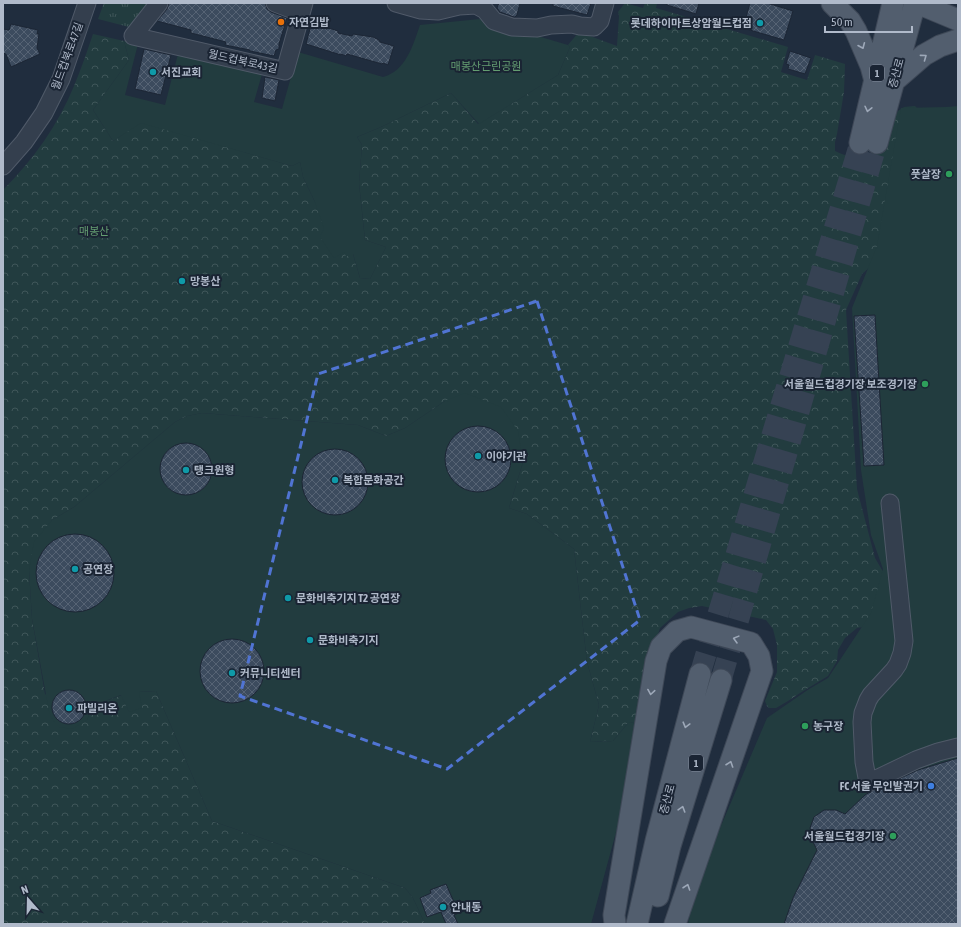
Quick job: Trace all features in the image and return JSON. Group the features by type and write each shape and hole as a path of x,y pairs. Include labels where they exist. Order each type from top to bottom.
{"main road":[{"path":"832,3 850,21 856,31 871,66 884,81 940,46 958,40"},
{"name":"증산로","path":"869,143 884,81 894,3"},
{"path":"916,3 958,20"},
{"name":"증산로","path":"884,81 916,3"},
{"path":"615,924 614,914 656,661 661,647 677,631 691,627 750,643 759,656 762,671 675,924"},
{"name":"증산로","path":"651,924 663,843 700,674"},
{"name":"증산로","path":"637,924 663,843 721,680"},
{"name":"1","path":"626,924 640,859 663,843 674,872 661,924"}],"street":[{"name":"월드컵북로47길","path":"3,166 24,142 44,113 61,79 86,3"},
{"name":"월드컵북로43길","path":"159,3 133,36 285,71 302,8"},
{"path":"275,3 302,8"},
{"path":"396,3 421,10 438,11 466,4 476,5 485,10 494,21 512,27 537,28 551,25 572,24 594,27 600,21 605,3"},
{"path":"890,503 904,642 898,664 871,695 863,713 864,762 868,783 916,760 958,747"}],"highlighted area":[{"path":"537,301 640,620 447,769 240,696 318,374"}],"green space":[{"path":"104,3 151,3 135,25 129,27 98,19"},
{"name":"매봉산","path":"625,3 643,8 645,3 657,3 656,8 788,47 781,72 807,80 815,55 845,64 844,92 835,142 835,151 840,154 855,156 875,152 898,111 904,107 915,106 921,112 879,259 862,274 846,310 857,489 875,558 892,587 869,626 857,628 845,638 838,650 837,661 828,676 776,708 769,708 765,701 777,672 777,645 773,629 766,620 702,606 689,608 678,612 660,628 655,643 643,722 628,723 613,741 590,742 599,705 587,662 574,549 527,514 509,508 523,462 445,401 405,428 386,436 358,425 202,413 187,416 175,422 74,507 52,520 29,570 32,619 45,694 87,720 92,706 122,695 129,711 139,692 156,691 212,821 405,888 413,898 425,924 3,924 3,190 24,167 52,128 68,100 93,34 124,41 129,60 93,110 113,141 141,122 292,166 300,162 303,177 314,200 344,252 353,254 360,278 370,279 386,247 365,240 359,183 362,145 357,137 451,93 478,124 558,75 570,47 568,45 579,32 617,46 618,12"},
{"name":"매봉산근린공원","path":"480,19 568,45 570,47 558,75 479,124 451,93 357,137 362,145 359,183 365,240 386,247 370,279 360,278 353,254 351,256 346,256 344,252 334,258 320,237 324,228 314,200 303,177 300,162 292,166 141,123 113,141 93,110 129,60 124,41 138,44 125,95 165,105 178,54 262,74 254,102 282,109 298,52 383,77 398,69 408,56 420,25"},
{"path":"958,106 958,924 688,924 697,882 767,718 809,689 828,678 871,613 883,569 871,535 861,470 852,308 877,246 901,108"},
{"name":"문화비축기지","path":"465,393 501,407 518,431 523,462 509,508 527,514 574,549 587,662 599,705 590,742 613,741 628,723 643,722 621,814 591,924 425,924 413,898 405,888 212,821 156,691 139,692 142,708 129,712 121,695 92,706 87,720 72,729 59,727 51,717 49,711 32,619 29,570 34,542 52,520 74,507 175,422 187,416 202,413 358,425 386,436 405,428 445,401"}],"building":[{"path":"169,3 265,3 267,9 271,12 287,18 279,44 279,49 276,50 274,56 250,51 225,45 226,42 191,33 191,30 157,21 167,9"},
{"path":"499,3 520,3 517,15 514,17 500,12 497,8"},
{"path":"553,3 591,3 587,15 553,6"},
{"path":"667,3 699,3 696,14 667,5"},
{"name":"롯데하이마트상암월드컵점","path":"750,3 767,3 793,11 784,40 743,28"},
{"path":"11,24 38,30 37,34 39,34 37,48 40,54 11,67 6,54 3,53 3,29 9,30"},
{"path":"311,25 332,29 338,31 338,33 352,36 353,34 373,37 380,42 394,46 388,65 347,54 346,56 341,55 306,44"},
{"name":"서진교회","path":"144,49 171,55 161,95 135,89"},
{"path":"790,51 811,58 805,74 788,69 789,65 786,64"},
{"path":"265,77 279,80 275,101 262,98"},
{"path":"875,315 884,465 864,466 854,316"},
{"name":"이야기관","path":"471,426 485,426 497,431 506,440 511,452 509,472 502,483 485,492 471,492 459,487 450,478 445,466 445,452 450,440 459,431"},
{"name":"탱크원형","path":"186,443 196,445 204,451 210,459 212,469 210,479 204,487 196,493 186,495 176,493 168,487 162,479 160,469 162,459 168,451 176,445"},
{"name":"복합문화공간","path":"328,449 342,449 354,454 363,463 368,475 366,495 359,506 342,515 328,515 316,510 307,501 302,489 302,475 307,463 316,454"},
{"name":"공연장","path":"75,534 90,537 103,545 111,558 114,573 111,588 103,601 90,609 75,612 60,609 47,601 39,588 36,573 39,558 47,545 60,537"},
{"name":"커뮤니티센터","path":"232,639 250,645 258,653 264,671 258,689 250,697 232,703 214,697 206,689 200,671 206,653 214,645"},
{"name":"파빌리온","path":"72,690 81,695 85,700 85,714 81,719 76,723 66,724 62,723 53,714 52,704 53,700 62,691"},
{"name":"서울월드컵경기장","path":"958,758 958,924 784,924 793,898 817,850 813,842 810,828 814,817 824,810 836,810 845,814 870,792 918,770"},
{"name":"안내동","path":"446,884 454,902 460,900 464,911 454,915 458,924 446,924 441,912 427,917 420,898 431,893 430,890"}],"tunnel":[{"path":"700,674 860,143"},
{"path":"721,680 877,143"}],"place":[{"name":"자연김밥","path":"281,22"},
{"name":"롯데하이마트상암월드컵점","path":"760,23"},
{"name":"서진교회","path":"153,72"},
{"name":"풋살장","path":"949,174"},
{"name":"망봉산","path":"182,281"},
{"name":"서울월드컵경기장 보조경기장","path":"925,384"},
{"name":"이야기관","path":"478,456"},
{"name":"탱크원형","path":"186,470"},
{"name":"복합문화공간","path":"335,480"},
{"name":"공연장","path":"75,569"},
{"name":"문화비축기지 T2 공연장","path":"288,598"},
{"name":"문화비축기지","path":"310,640"},
{"name":"커뮤니티센터","path":"232,673"},
{"name":"파빌리온","path":"69,708"},
{"name":"농구장","path":"805,726"},
{"name":"FC 서울 무인발권기","path":"931,786"},
{"name":"서울월드컵경기장","path":"893,836"},
{"name":"안내동","path":"443,907"}]}
